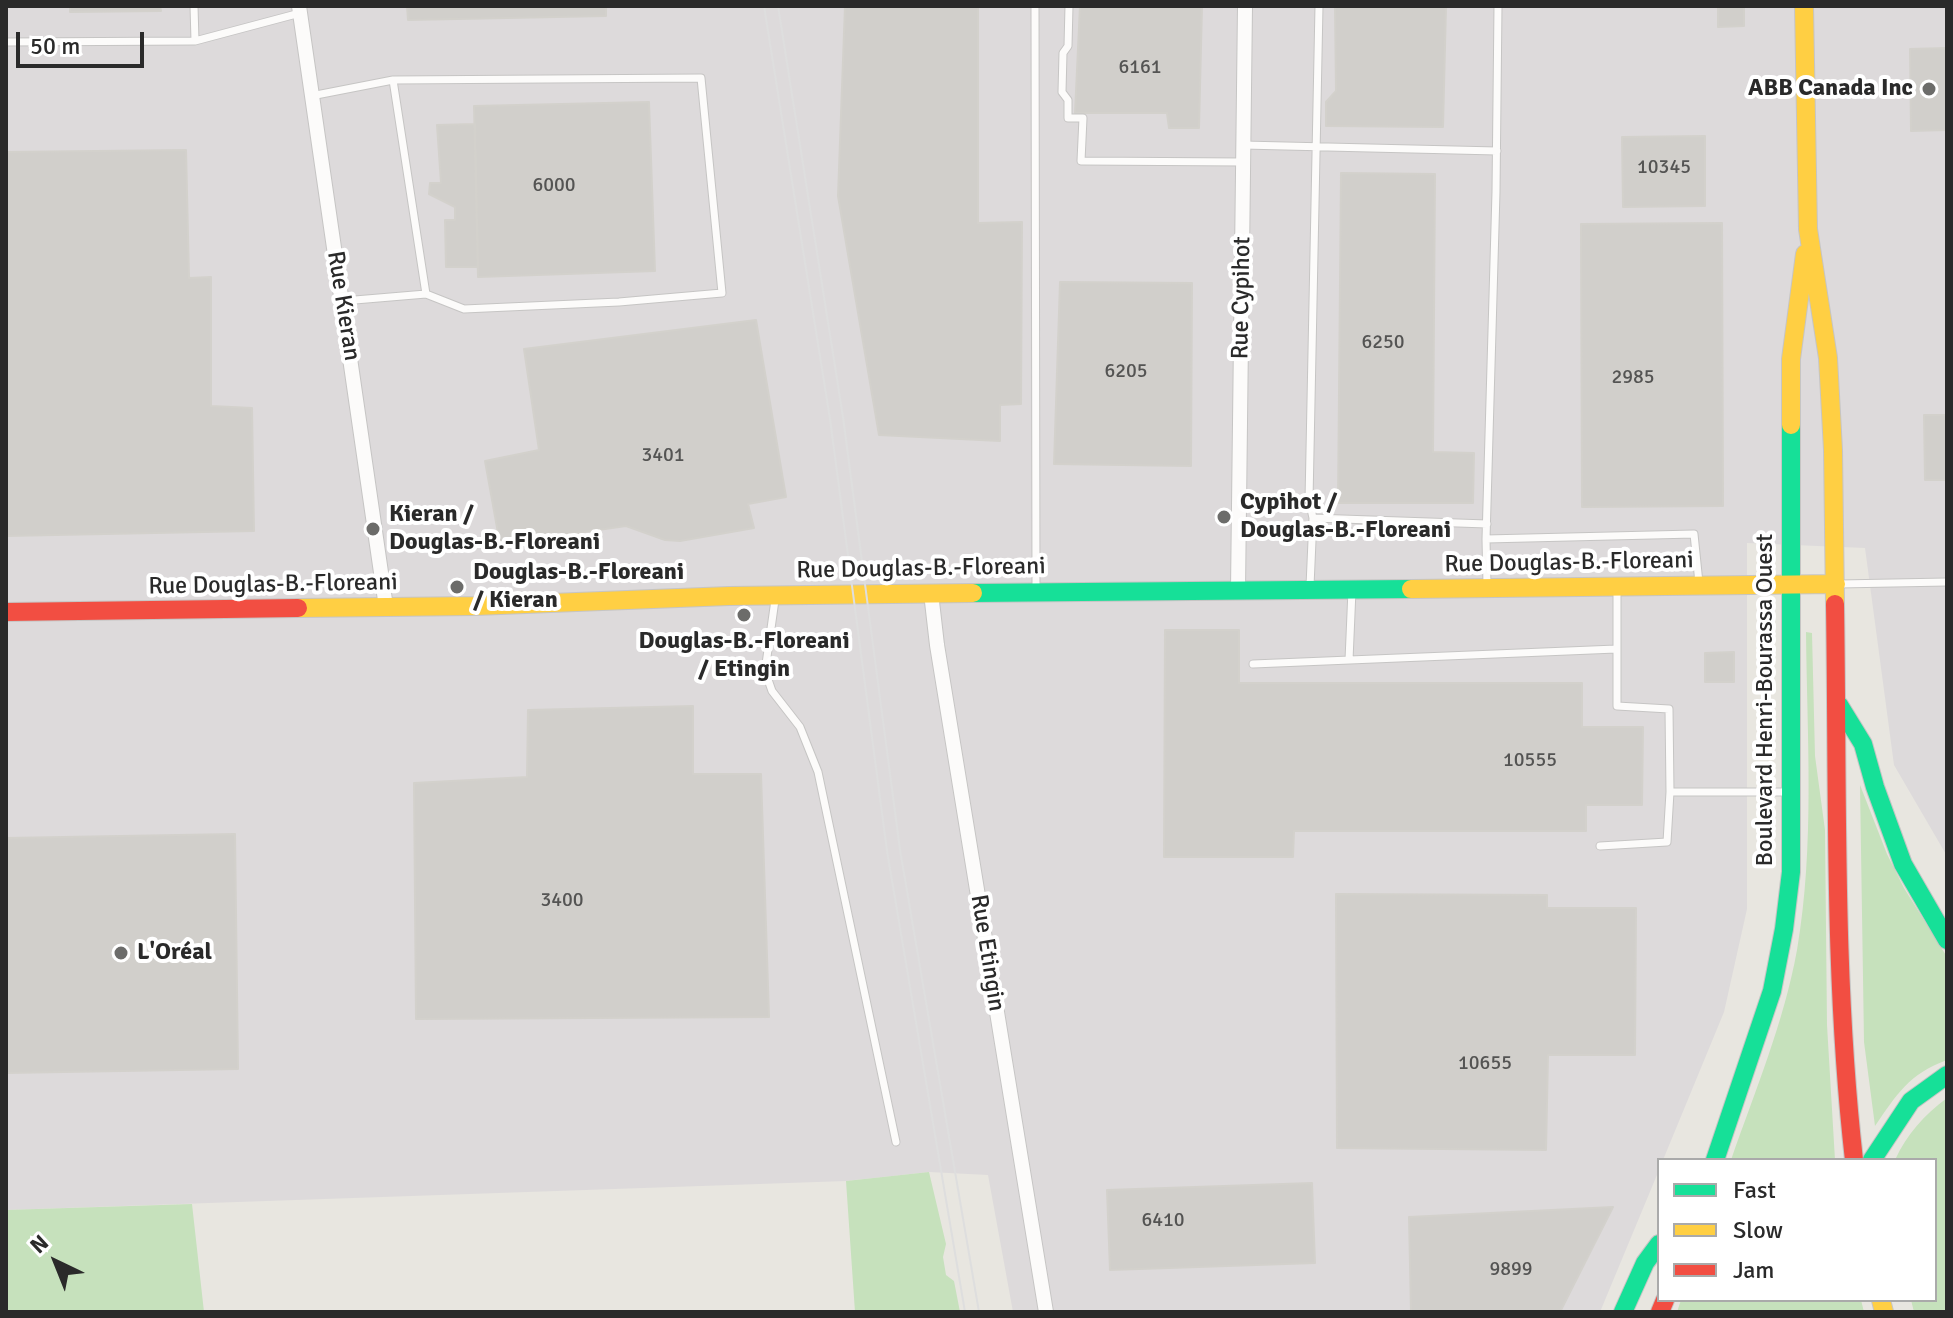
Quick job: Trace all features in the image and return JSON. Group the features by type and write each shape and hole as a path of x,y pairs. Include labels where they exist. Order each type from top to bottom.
{"main road":[{"name":"Boulevard Henri-Bourassa Ouest","path":"1804,6 1808,229 1828,358 1836,584 1842,1024 1854,1158"},
{"name":"Boulevard Henri-Bourassa Ouest","path":"1716,1158 1762,1024 1780,953 1791,872 1791,359 1808,229"},
{"name":"Rue Douglas-B.-Floreani","path":"6,612 386,607 931,593 1836,584"},
{"path":"1838,704 1863,744 1882,809 1903,864 1947,940"},
{"path":"1873,1158 1905,1107 1922,1091 1947,1075"},
{"path":"1623,1312 1645,1263 1657,1247"}],"street":[{"name":"Rue Cypihot","path":"1238,589 1245,6"},
{"name":"Rue Kieran","path":"299,9 386,607"},
{"name":"Rue Etingin","path":"931,593 1046,1312"}],"lane":[{"path":"194,6 195,41"},
{"path":"1035,6 1035,592"},
{"path":"1069,6 1062,92 1068,100 1068,118 1083,118 1081,161 1243,162"},
{"path":"1310,590 1319,6"},
{"path":"1487,588 1498,6"},
{"path":"6,42 195,41 299,9"},
{"path":"311,96 393,80 701,78 722,293 619,302 464,309 426,294 342,301"},
{"path":"393,80 426,294"},
{"path":"1243,145 1497,151"},
{"path":"1313,518 1487,524"},
{"path":"1486,539 1694,534 1699,585"},
{"path":"1836,584 1947,582"},
{"path":"1600,846 1667,842 1669,709 1617,706 1617,587"},
{"path":"1349,660 1352,589"},
{"path":"776,596 765,671 772,691 800,727 818,772 896,1142"},
{"path":"1253,664 1616,649"},
{"path":"1670,792 1792,791"}],"shaded area":[{"path":"6,6 1947,6 1947,856 1894,765 1865,548 1747,543 1747,909 1724,1012 1664,1158 1657,1158 1657,1175 1600,1312 1013,1312 988,1175 929,1172 846,1181 6,1210"}],"green space":[{"path":"1806,632 1812,633 1815,756 1825,830 1827,1025 1835,1158 1732,1158 1785,1003 1797,950 1803,911 1809,791"},
{"path":"1860,785 1904,888 1947,957 1947,1060 1913,1079 1875,1126 1864,1042"},
{"path":"1947,1098 1947,1312 1914,1312 1912,1302 1937,1302 1937,1158 1896,1158 1931,1111"},
{"path":"929,1172 946,1244 943,1257 946,1275 954,1281 960,1312 855,1312 846,1181"},
{"path":"192,1204 204,1312 6,1312 6,1210"},
{"path":"1680,1302 1862,1302 1864,1312 1677,1312"}],"building":[{"path":"70,6 160,6 161,11 70,12"},
{"path":"407,6 606,6 606,16 408,20"},
{"path":"845,6 978,6 978,223 1022,222 1021,404 1000,405 1000,441 879,435 838,196"},
{"path":"1080,6 1202,6 1199,128 1169,128 1167,113 1075,113"},
{"path":"1335,6 1446,6 1443,127 1326,126 1326,102 1336,91"},
{"path":"1718,6 1744,6 1744,26 1718,27"},
{"name":"ABB Canada Inc","path":"1947,48 1947,130 1911,131 1910,49"},
{"path":"649,102 655,271 478,277 474,106"},
{"path":"475,124 478,267 446,267 445,220 455,220 455,207 429,194 430,183 441,183 437,125"},
{"path":"1705,136 1705,206 1623,207 1622,137"},
{"path":"186,150 189,278 211,277 211,406 252,408 254,531 6,536 6,152"},
{"path":"1341,173 1435,174 1433,452 1474,453 1473,503 1338,503"},
{"path":"1722,223 1723,506 1582,507 1581,224"},
{"path":"1060,282 1192,283 1191,466 1054,464"},
{"path":"756,320 786,497 748,504 754,528 680,541 665,540 626,526 500,544 485,461 539,450 524,349"},
{"path":"1924,415 1947,415 1947,480 1925,480"},
{"path":"1165,630 1239,630 1239,683 1582,683 1582,727 1643,727 1642,805 1586,805 1586,831 1294,831 1293,857 1164,857"},
{"path":"1734,652 1734,682 1705,682 1705,653"},
{"path":"693,706 693,774 761,774 769,1017 416,1019 414,783 527,777 528,710"},
{"name":"L'Oréal","path":"235,834 238,1069 6,1073 6,838"},
{"path":"1336,894 1547,895 1547,908 1636,908 1635,1055 1548,1055 1546,1150 1337,1148"},
{"path":"1312,1183 1315,1263 1110,1270 1107,1190"},
{"path":"1613,1207 1560,1312 1411,1312 1409,1217"}],"tram line":[{"path":"764,6 830,419 887,851 965,1312"},
{"path":"778,6 843,417 900,850 979,1312"}],"traffic: fast":[{"path":"1716,1158 1772,991 1791,872 1791,425"},
{"path":"973,593 1411,589"},
{"path":"1839,705 1863,744 1903,864 1947,940"},
{"path":"1873,1158 1911,1101 1947,1075"},
{"path":"1623,1312 1645,1263 1657,1247"}],"traffic: slow":[{"path":"1804,6 1808,229 1828,358 1835,604"},
{"path":"1791,425 1791,359 1805,254"},
{"path":"1411,589 1836,584"},
{"path":"298,608 475,606 729,596 973,593"},
{"path":"1882,1302 1884,1312"}],"traffic: jam":[{"path":"1835,604 1840,952 1854,1158"},
{"path":"6,612 298,608"},
{"path":"1660,1312 1664,1302"}],"place":[{"name":"ABB Canada Inc","path":"1929,89"},
{"name":"Cypihot / Douglas-B.-Floreani","path":"1224,517"},
{"name":"Kieran / Douglas-B.-Floreani","path":"373,529"},
{"name":"Douglas-B.-Floreani / Kieran","path":"457,587"},
{"name":"Douglas-B.-Floreani / Etingin","path":"744,615"},
{"name":"L'Oréal","path":"121,953"}]}
